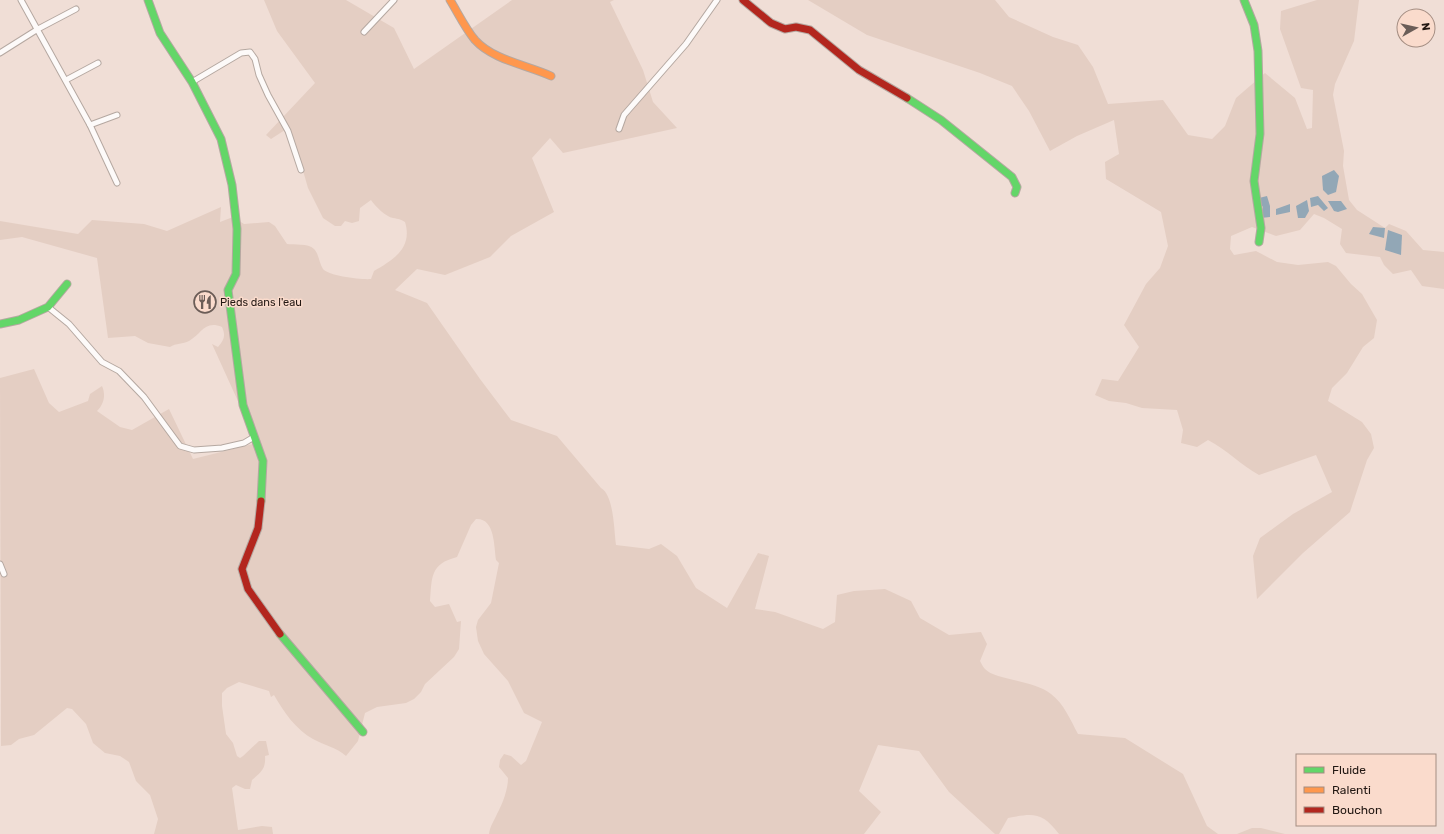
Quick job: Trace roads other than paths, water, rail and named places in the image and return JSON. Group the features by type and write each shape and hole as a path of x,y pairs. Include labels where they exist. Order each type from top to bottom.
{"street":[{"path":"21,0 90,125 117,183"},
{"path":"148,0 160,33 192,82 221,139 232,185 237,229 236,274 228,290 243,405 263,461 263,486 258,528 242,569 248,589 288,645 329,690 363,732"},
{"path":"364,32 394,0"},
{"path":"450,0 476,41 501,57 535,68 551,76"},
{"path":"619,129 624,116 686,44 717,0"},
{"path":"743,0 771,23 785,29 796,27 810,30 859,70 903,95 941,120 1012,177 1016,187 1015,193"},
{"path":"1244,0 1254,25 1258,51 1260,134 1254,181 1261,228 1259,242"},
{"path":"0,53 38,29 76,9"},
{"path":"192,82 241,53 250,52 255,59 259,75 268,95 288,131 301,170"},
{"path":"66,80 98,63"},
{"path":"90,125 117,114"},
{"path":"0,324 19,320 48,307 67,284"},
{"path":"48,307 69,324 102,362 119,371 144,397 180,446 194,450 222,448 244,443 254,436"},
{"path":"0,564 4,574"}],"water":[{"path":"1334,170 1339,176 1336,192 1328,195 1323,190 1322,176"},
{"path":"1267,196 1270,206 1270,217 1261,218 1263,207 1259,202 1259,198"},
{"path":"1318,196 1328,208 1324,211 1318,205 1311,207 1310,198"},
{"path":"1307,200 1309,211 1305,218 1298,218 1296,206"},
{"path":"1328,201 1341,201 1347,209 1338,212 1334,211"},
{"path":"1290,204 1290,212 1276,215 1276,209"},
{"path":"1373,227 1385,228 1384,238 1369,234"},
{"path":"1388,230 1402,235 1401,255 1385,250"}],"place":[{"name":"Pieds dans l'eau","path":"205,302"}]}
